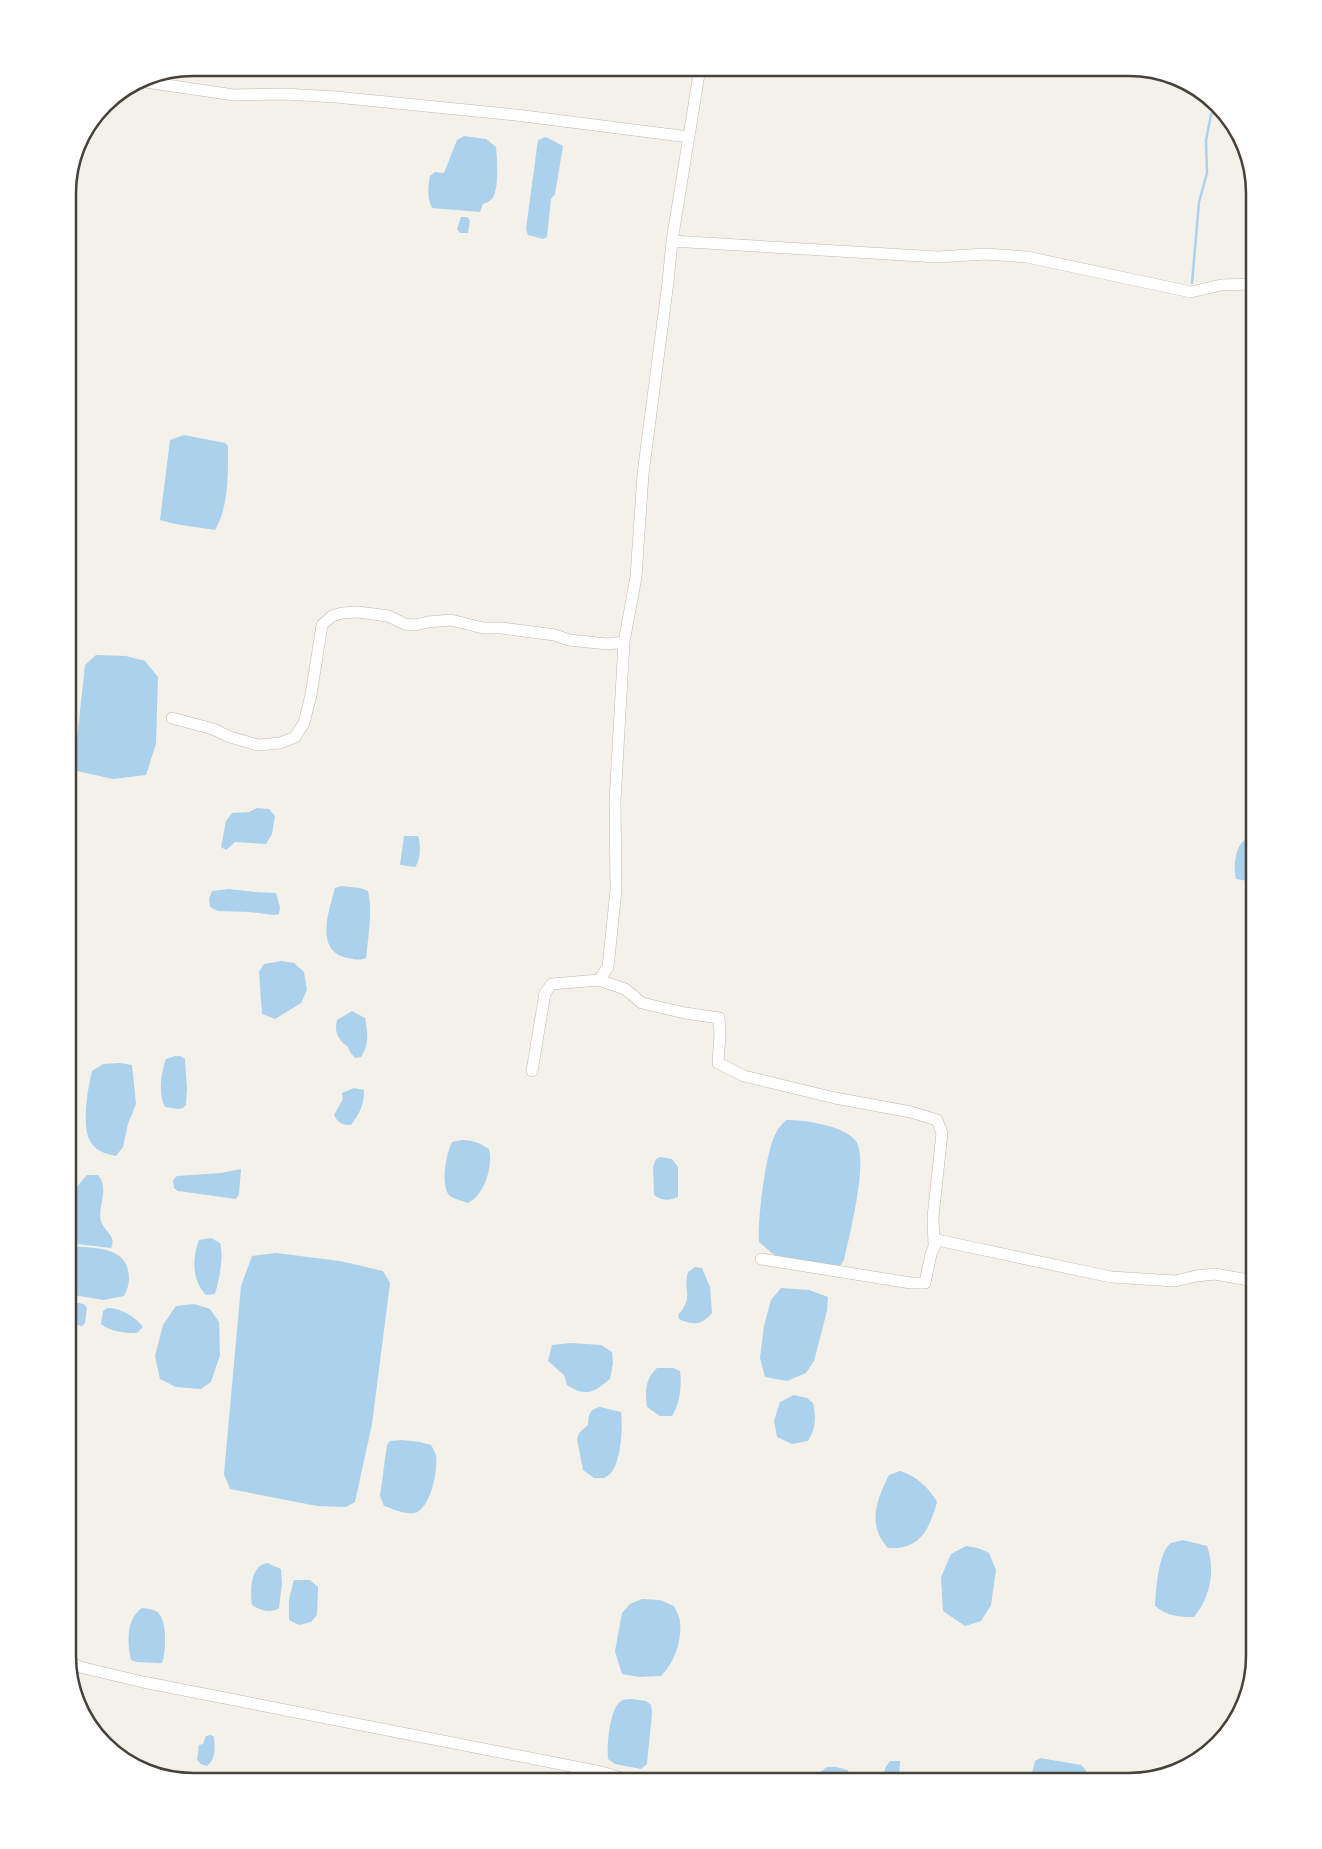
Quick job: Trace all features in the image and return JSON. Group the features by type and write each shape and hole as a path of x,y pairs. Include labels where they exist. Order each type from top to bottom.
{"street":[{"path":"598,980 608,967 616,890 615,801 624,642 636,577 643,474 672,241 699,77"},
{"path":"154,83 234,95 284,94 336,97 516,114 689,137"},
{"path":"672,241 938,257 985,254 1027,257 1191,292 1221,285 1246,284"},
{"path":"172,718 258,744 280,743 295,737 304,723 311,695 322,625 332,616 342,613 379,614 405,624 415,625 451,620 483,628 500,628 555,636 569,640 608,644 624,642"},
{"path":"532,1071 545,993 552,984 598,980 624,988 642,1003 719,1018 718,1063 744,1076 835,1098 911,1112 937,1120 942,1134 933,1218 934,1245 925,1282 912,1283 761,1260"},
{"path":"934,1245 937,1240 954,1243 1111,1277 1176,1281 1215,1274 1246,1280"},
{"path":"77,1664 143,1682 603,1772"}],"water":[{"path":"464,136 486,139 496,147 497,175 494,196 490,201 483,204 480,212 432,208 428,192 430,176 435,172 444,173 457,140"},
{"path":"546,137 563,146 555,194 551,199 547,237 543,239 528,235 526,229 538,140"},
{"path":"461,217 467,217 470,220 468,233 460,233 457,229"},
{"path":"184,435 225,443 228,446 228,478 225,500 220,521 215,530 160,520 170,440"},
{"path":"96,655 126,656 145,661 158,677 156,744 146,775 113,779 77,771 77,742 85,665"},
{"path":"257,808 269,809 275,816 272,834 266,844 235,842 226,850 221,847 226,821 232,813 249,812"},
{"path":"404,836 418,836 420,852 415,867 400,865"},
{"path":"1246,839 1246,881 1236,879 1235,874 1236,856"},
{"path":"342,886 368,891 370,924 366,958 363,959 347,958 337,954 330,947 327,938 327,918 335,888"},
{"path":"229,889 276,893 280,907 279,914 218,911 210,907 209,899 212,891"},
{"path":"281,961 294,963 304,972 307,990 301,1003 275,1019 262,1014 259,972 264,964"},
{"path":"352,1011 365,1018 367,1034 364,1052 361,1057 355,1058 348,1047 339,1039 336,1028 337,1020"},
{"path":"175,1056 185,1059 187,1089 186,1105 178,1109 165,1107 161,1090 166,1059"},
{"path":"120,1063 132,1065 136,1104 128,1124 123,1147 116,1156 100,1151 92,1144 86,1129 86,1108 92,1071 103,1064"},
{"path":"354,1088 364,1090 362,1105 351,1125 343,1124 334,1115 343,1099 342,1093"},
{"path":"786,1120 812,1122 832,1127 849,1135 855,1140 859,1149 859,1179 854,1216 844,1260 839,1267 788,1261 773,1254 759,1242 761,1203 769,1154 777,1131"},
{"path":"462,1140 473,1141 486,1147 489,1149 490,1156 489,1171 483,1187 479,1194 468,1203 450,1196 445,1185 446,1162 450,1147 452,1142"},
{"path":"660,1157 672,1159 678,1167 678,1197 666,1200 654,1195 653,1167 656,1159"},
{"path":"241,1169 239,1194 236,1199 178,1191 174,1188 173,1180 177,1176 221,1173"},
{"path":"87,1175 98,1175 101,1180 103,1192 100,1216 103,1225 111,1237 111,1248 76,1244 76,1187"},
{"path":"211,1238 220,1243 221,1262 215,1294 206,1295 198,1283 194,1262 199,1240"},
{"path":"76,1247 104,1249 119,1256 125,1262 129,1273 129,1280 124,1296 103,1300 76,1295"},
{"path":"276,1253 340,1261 383,1271 390,1283 372,1424 355,1502 346,1507 317,1506 230,1489 224,1474 241,1286 252,1256"},
{"path":"695,1267 702,1268 710,1287 712,1313 701,1322 689,1323 679,1319 678,1315 686,1303 688,1272"},
{"path":"781,1288 809,1290 828,1297 827,1311 814,1361 806,1373 787,1381 765,1377 760,1358 764,1326 771,1300"},
{"path":"76,1303 84,1304 87,1308 85,1323 82,1326 76,1325"},
{"path":"194,1304 210,1309 219,1322 220,1355 211,1382 201,1389 176,1387 160,1379 155,1356 163,1325 176,1306"},
{"path":"107,1308 127,1313 143,1327 137,1333 127,1333 105,1327 101,1324 103,1311"},
{"path":"571,1343 601,1345 612,1352 613,1363 610,1379 599,1388 589,1392 579,1391 567,1385 564,1375 548,1361 552,1345"},
{"path":"657,1368 673,1368 680,1371 680,1394 672,1416 660,1416 647,1407 648,1381"},
{"path":"794,1395 807,1398 813,1403 815,1418 813,1432 808,1441 792,1444 777,1437 774,1421 780,1402"},
{"path":"600,1407 621,1412 620,1450 612,1471 604,1478 594,1478 583,1470 577,1439 579,1433 588,1425 590,1413"},
{"path":"402,1440 431,1445 436,1456 436,1470 432,1488 421,1510 415,1513 384,1506 380,1496 387,1445 390,1441"},
{"path":"900,1471 922,1483 937,1502 922,1536 908,1546 888,1548 877,1531 877,1503 889,1475"},
{"path":"1183,1540 1207,1546 1210,1555 1211,1574 1208,1593 1194,1617 1173,1615 1155,1606 1158,1572 1163,1555 1171,1543"},
{"path":"966,1546 978,1548 989,1553 996,1570 991,1605 981,1621 965,1626 943,1611 941,1577 951,1554"},
{"path":"267,1563 281,1569 282,1583 279,1608 273,1611 262,1610 252,1605 251,1586 254,1574 261,1565"},
{"path":"294,1580 310,1580 318,1587 317,1615 311,1622 299,1625 289,1620 289,1599"},
{"path":"642,1599 660,1600 674,1606 680,1619 679,1643 674,1657 661,1676 640,1677 622,1674 615,1651 622,1613 630,1604"},
{"path":"142,1608 157,1612 162,1619 165,1639 162,1663 136,1662 131,1660 129,1646 130,1625 133,1618"},
{"path":"623,1700 646,1701 651,1705 652,1713 647,1764 641,1769 615,1764 608,1759 609,1736 615,1710"},
{"path":"211,1735 214,1737 214,1753 212,1760 207,1766 197,1760 199,1745 203,1744 206,1736"},
{"path":"1040,1758 1081,1765 1086,1770 1086,1773 1032,1773 1035,1761"},
{"path":"890,1761 900,1761 899,1773 884,1773"},
{"path":"827,1767 836,1767 848,1770 848,1773 820,1773"}],"waterway":[{"path":"1192,283 1199,202 1207,173 1206,140 1213,112"}]}
